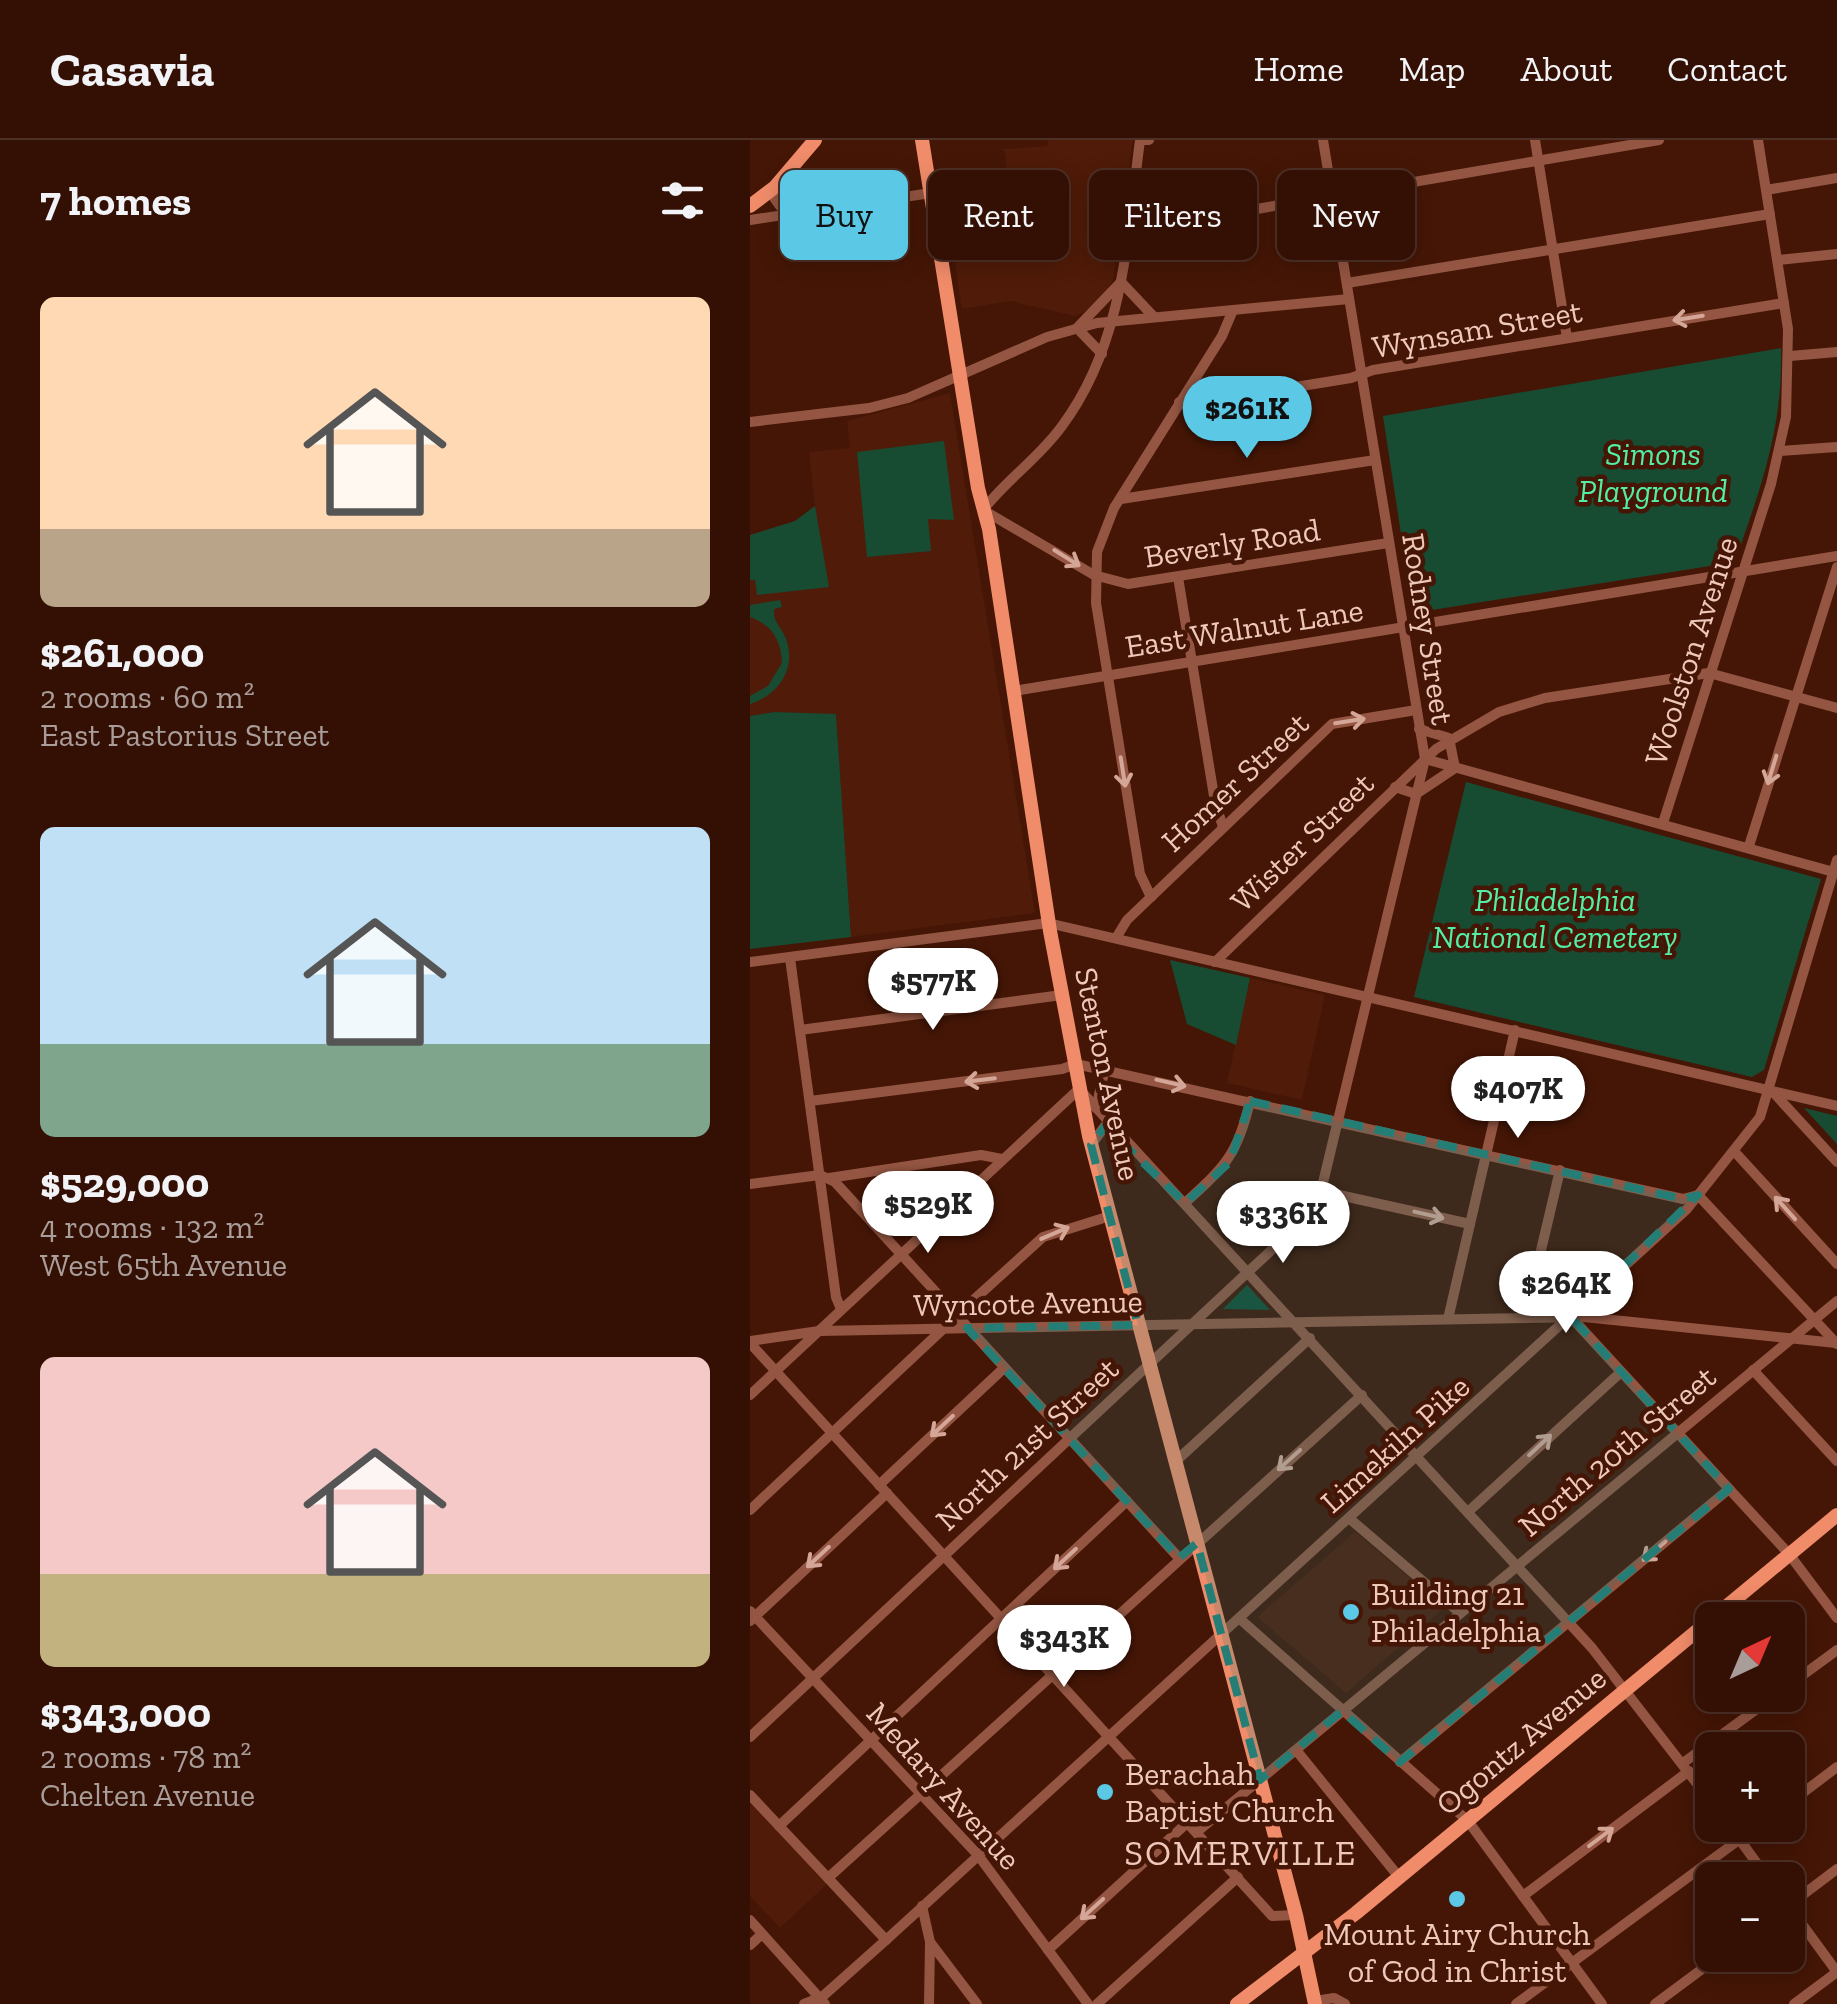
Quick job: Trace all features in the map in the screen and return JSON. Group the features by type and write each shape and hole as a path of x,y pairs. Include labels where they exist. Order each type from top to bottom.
{"main road":[{"path":"750,206 770,192 815,140"},
{"name":"Stenton Avenue","path":"922,140 928,175"},
{"name":"Stenton Avenue","path":"942,260 1014,690 1048,922 1091,1145 1306,1953 1315,2002"},
{"name":"Ogontz Avenue","path":"1237,2004 1400,1877 1837,1514"}],"street":[{"path":"1136,170 1140,140 1149,140"},
{"name":"Rodney Street","path":"1323,140 1328,170"},
{"path":"1535,140 1567,338"},
{"path":"1415,181 1659,140"},
{"name":"Woolston Avenue","path":"1664,823 1780,451 1790,356 1758,140"},
{"path":"1766,190 1837,178"},
{"path":"770,192 780,206"},
{"path":"750,220 780,214"},
{"path":"1347,283 1770,214"},
{"path":"1778,260 1837,254"},
{"path":"983,510 1061,428 1102,354 1113,321 1124,260"},
{"name":"Rodney Street","path":"1340,1120 1424,759 1343,260"},
{"path":"1121,282 1138,304 1155,317"},
{"path":"1077,328 1121,282"},
{"path":"750,422 869,408 960,377 1016,349 1077,328 1113,321 1349,299"},
{"name":"Wynsam Street","path":"1179,402 1204,402 1784,303"},
{"path":"1150,896 1140,874 1094,575 1100,543 1121,498 1233,310"},
{"path":"1077,328 1102,354"},
{"path":"1790,356 1837,352"},
{"path":"1780,451 1837,447"},
{"path":"1121,498 1375,460"},
{"name":"Beverly Road","path":"983,510 1094,575 1128,584 1388,543"},
{"name":"East Walnut Lane","path":"1014,690 1837,556"},
{"path":"1749,846 1837,567"},
{"path":"1178,577 1214,802 1223,827"},
{"path":"1709,673 1837,708"},
{"name":"Wister Street","path":"1215,962 1424,759 1479,720 1528,702 1709,673"},
{"name":"Homer Street","path":"1116,938 1150,896 1332,724 1416,710"},
{"path":"1419,729 1449,738 1455,768"},
{"path":"1424,759 1836,868"},
{"path":"1394,787 1416,794 1455,768"},
{"name":"Limekiln Pike","path":"922,1906 1240,1620 1698,1195 1760,1117 1836,868"},
{"path":"750,962 1048,922 1837,1106"},
{"path":"790,958 841,1310"},
{"path":"800,1030 1062,995"},
{"path":"1448,1320 1515,1030"},
{"path":"810,1100 1063,1070 1076,1064 1683,1199 1698,1195 1837,1343"},
{"path":"1096,1108 1105,1068"},
{"path":"1768,1088 1837,1162"},
{"path":"750,1395 1079,1089 1627,1688 1695,1779"},
{"path":"1185,1204 1230,1162 1250,1100"},
{"name":"North 21st Street","path":"750,1738 1294,1229 1321,1191 1340,1120"},
{"path":"1091,1145 1105,1126 1112,1126"},
{"path":"1734,1151 1837,1264"},
{"path":"750,1184 981,1155 1002,1159"},
{"path":"1524,1318 1560,1170"},
{"path":"824,1176 901,1254 1180,1558"},
{"path":"1321,1191 1470,1224"},
{"path":"957,1315 1044,1237 1110,1216"},
{"name":"North 20th Street","path":"1198,1832 1837,1301"},
{"path":"1570,1316 1789,1554 1837,1618"},
{"name":"Wyncote Avenue","path":"750,1342 819,1331 1570,1316 1837,1343"},
{"path":"750,1510 943,1329"},
{"path":"1176,1461 1310,1338"},
{"path":"750,1342 1276,1918 1296,1915"},
{"path":"752,1616 1004,1368"},
{"path":"1753,1370 1837,1460"},
{"path":"1469,1511 1620,1372"},
{"path":"828,1878 1362,1395"},
{"path":"1400,1762 1730,1489"},
{"path":"780,1826 1127,1501"},
{"path":"1350,1519 1460,1613"},
{"name":"Medary Avenue","path":"752,1616 978,1855 1088,2004"},
{"path":"1240,1620 1468,1821 1602,2004"},
{"path":"1805,1674 1837,1650"},
{"path":"1522,1896 1755,1712"},
{"path":"1296,1750 1400,1877"},
{"path":"1805,1791 1837,1767"},
{"path":"750,1794 886,1940"},
{"path":"1048,1950 1188,1822"},
{"path":"1516,2004 1737,1842"},
{"path":"1805,1894 1837,1870"},
{"path":"1098,2004 1238,1877"},
{"path":"804,2004 823,2001 922,1906"},
{"path":"922,1906 930,1942 929,2004"},
{"path":"750,1920 823,2001"},
{"path":"1794,2004 1837,1972 1805,1929"},
{"path":"750,1945 762,1934"},
{"path":"930,1942 977,2004"},
{"path":"1655,2004 1698,1972"},
{"path":"1315,2002 1334,1998 1345,2004"}],"highlighted area":[{"path":"1250,1101 1683,1199 1698,1195 1571,1317 1729,1489 1400,1762 1342,1711 1260,1780 1197,1543 1179,1558 967,1328 1138,1325 1091,1145 1105,1126 1185,1203 1230,1162"}],"shaded area":[{"path":"1049,140 1133,140 1129,170 1089,170 1089,260 1116,260 1113,280 1092,309 1075,316 1010,301 962,309 954,260 1069,260 1069,170 1007,170 1004,149 1047,146"},
{"path":"950,393 1035,913 851,937 836,715 775,712 750,716 750,535 795,521 815,506 809,452 850,448 847,421"},
{"path":"1250,978 1325,995 1302,1100 1227,1083"},
{"name":"Building 21 Philadelphia","path":"1355,1532 1445,1607 1346,1693 1257,1617"},
{"path":"750,1801 827,1884 780,1928 750,1896"}],"green space":[{"name":"Simons Playground","path":"1781,348 1774,431 1762,482 1735,562 1413,613 1383,416"},
{"path":"944,441 954,520 928,519 931,551 867,557 857,452"},
{"path":"815,506 829,587 757,595 755,580 750,580 750,535 795,521"},
{"path":"780,600 782,607 774,609 774,614 789,650 787,670 777,687 750,704 750,696 768,686 782,663 777,640 770,629 750,617 750,605"},
{"path":"775,712 836,714 851,937 750,949 750,716"},
{"name":"Philadelphia National Cemetery","path":"1466,782 1821,879 1764,1070 1752,1077 1414,997"},
{"path":"1170,960 1250,978 1236,1045 1187,1024"},
{"path":"1804,1108 1837,1116 1837,1144"},
{"path":"1247,1285 1270,1310 1223,1309"}],"place":[{"name":"Building 21 Philadelphia","path":"1351,1612"},
{"name":"Berachah Baptist Church","path":"1105,1792"},
{"name":"Mount Airy Church of God in Christ","path":"1457,1899"}],"district":[{"name":"SOMERVILLE","path":"1241,1853"}]}
